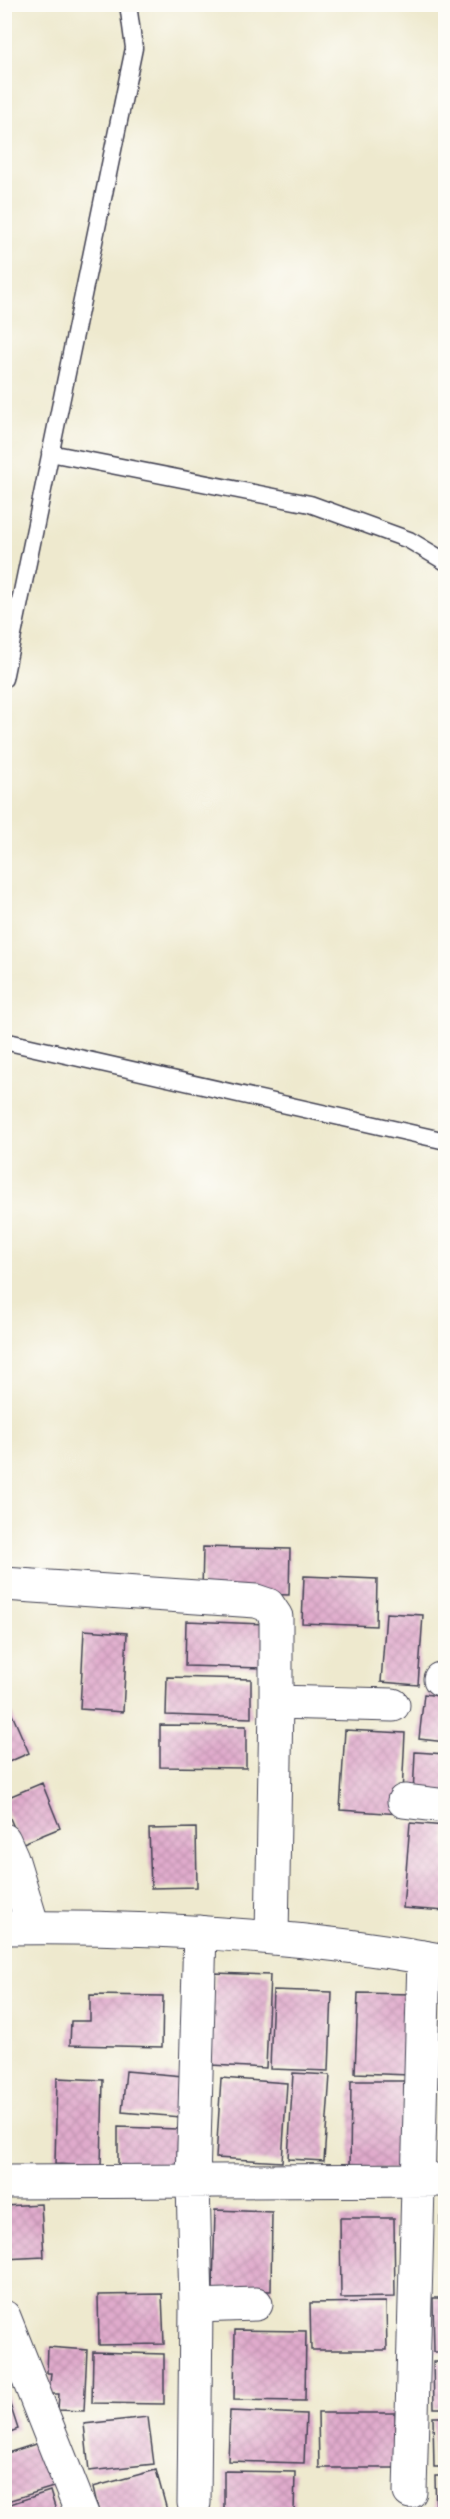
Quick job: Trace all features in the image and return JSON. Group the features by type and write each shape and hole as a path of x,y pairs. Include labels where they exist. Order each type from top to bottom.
{"street":[{"path":"4,1584 256,1601 268,1605 276,1617 272,1937"},
{"path":"276,1702 393,1705"},
{"path":"404,1801 446,1806"},
{"path":"4,1840 12,1858 19,1928 200,1932 272,1937 435,1959 432,2180 410,2493"},
{"path":"194,2503 196,2306 193,2182 200,1932"},
{"path":"4,2182 432,2180"},
{"path":"196,2306 256,2304"},
{"path":"4,2317 82,2514"}],"lane":[{"path":"4,680 134,48 128,4"},
{"path":"50,453 310,504 409,540 446,562"},
{"path":"4,1041 446,1142"}],"building":[{"path":"203,1547 290,1549 289,1595 202,1592"},
{"path":"304,1576 377,1579 376,1626 302,1623"},
{"path":"386,1613 423,1615 418,1685 381,1682"},
{"path":"186,1621 265,1624 264,1668 185,1666"},
{"path":"84,1630 127,1633 123,1712 80,1709"},
{"path":"167,1677 251,1679 251,1718 166,1715"},
{"path":"424,1694 446,1697 446,1742 419,1739"},
{"path":"4,1696 29,1753 4,1764"},
{"path":"160,1725 246,1726 246,1768 160,1767"},
{"path":"345,1730 405,1733 401,1814 340,1810"},
{"path":"415,1752 446,1754 446,1797 413,1795"},
{"path":"42,1783 60,1828 21,1844 4,1799"},
{"path":"410,1823 446,1826 446,1911 403,1908"},
{"path":"196,1828 197,1887 151,1888 149,1829"},
{"path":"215,1973 270,1975 266,2068 211,2065"},
{"path":"273,1990 332,1992 329,2071 270,2069"},
{"path":"358,1993 412,1994 410,2075 355,2073"},
{"path":"90,1995 163,1996 162,2047 70,2045 71,2021 90,2021"},
{"path":"126,2071 183,2076 180,2117 122,2112"},
{"path":"293,2073 330,2075 324,2161 288,2159"},
{"path":"57,2078 103,2080 101,2166 55,2164"},
{"path":"221,2078 287,2083 282,2162 216,2158"},
{"path":"351,2081 404,2081 404,2170 350,2170"},
{"path":"118,2127 178,2129 177,2170 118,2169"},
{"path":"41,2204 44,2257 4,2259 4,2206"},
{"path":"215,2210 272,2212 271,2291 213,2289"},
{"path":"446,2216 446,2292 441,2292 440,2217"},
{"path":"340,2218 394,2218 395,2297 341,2298"},
{"path":"162,2294 164,2344 99,2345 98,2295"},
{"path":"433,2298 446,2298 446,2352 434,2352"},
{"path":"386,2302 387,2350 311,2350 310,2303"},
{"path":"235,2330 306,2331 305,2401 234,2400"},
{"path":"48,2347 87,2350 84,2411 58,2410 59,2394 49,2394 51,2373 47,2373"},
{"path":"93,2352 164,2354 164,2404 92,2403"},
{"path":"433,2362 446,2362 446,2408 434,2408"},
{"path":"5,2389 18,2429 5,2434"},
{"path":"230,2411 306,2414 304,2463 228,2461"},
{"path":"318,2413 395,2413 396,2468 319,2468"},
{"path":"148,2417 154,2464 89,2471 84,2424"},
{"path":"433,2417 446,2417 446,2467 434,2467"},
{"path":"45,2441 60,2485 4,2502 4,2454"},
{"path":"156,2470 168,2514 99,2514 93,2487"},
{"path":"224,2471 295,2472 294,2514 224,2514"},
{"path":"435,2476 446,2476 446,2514 436,2514"},
{"path":"50,2491 57,2514 4,2514 4,2506"}]}
